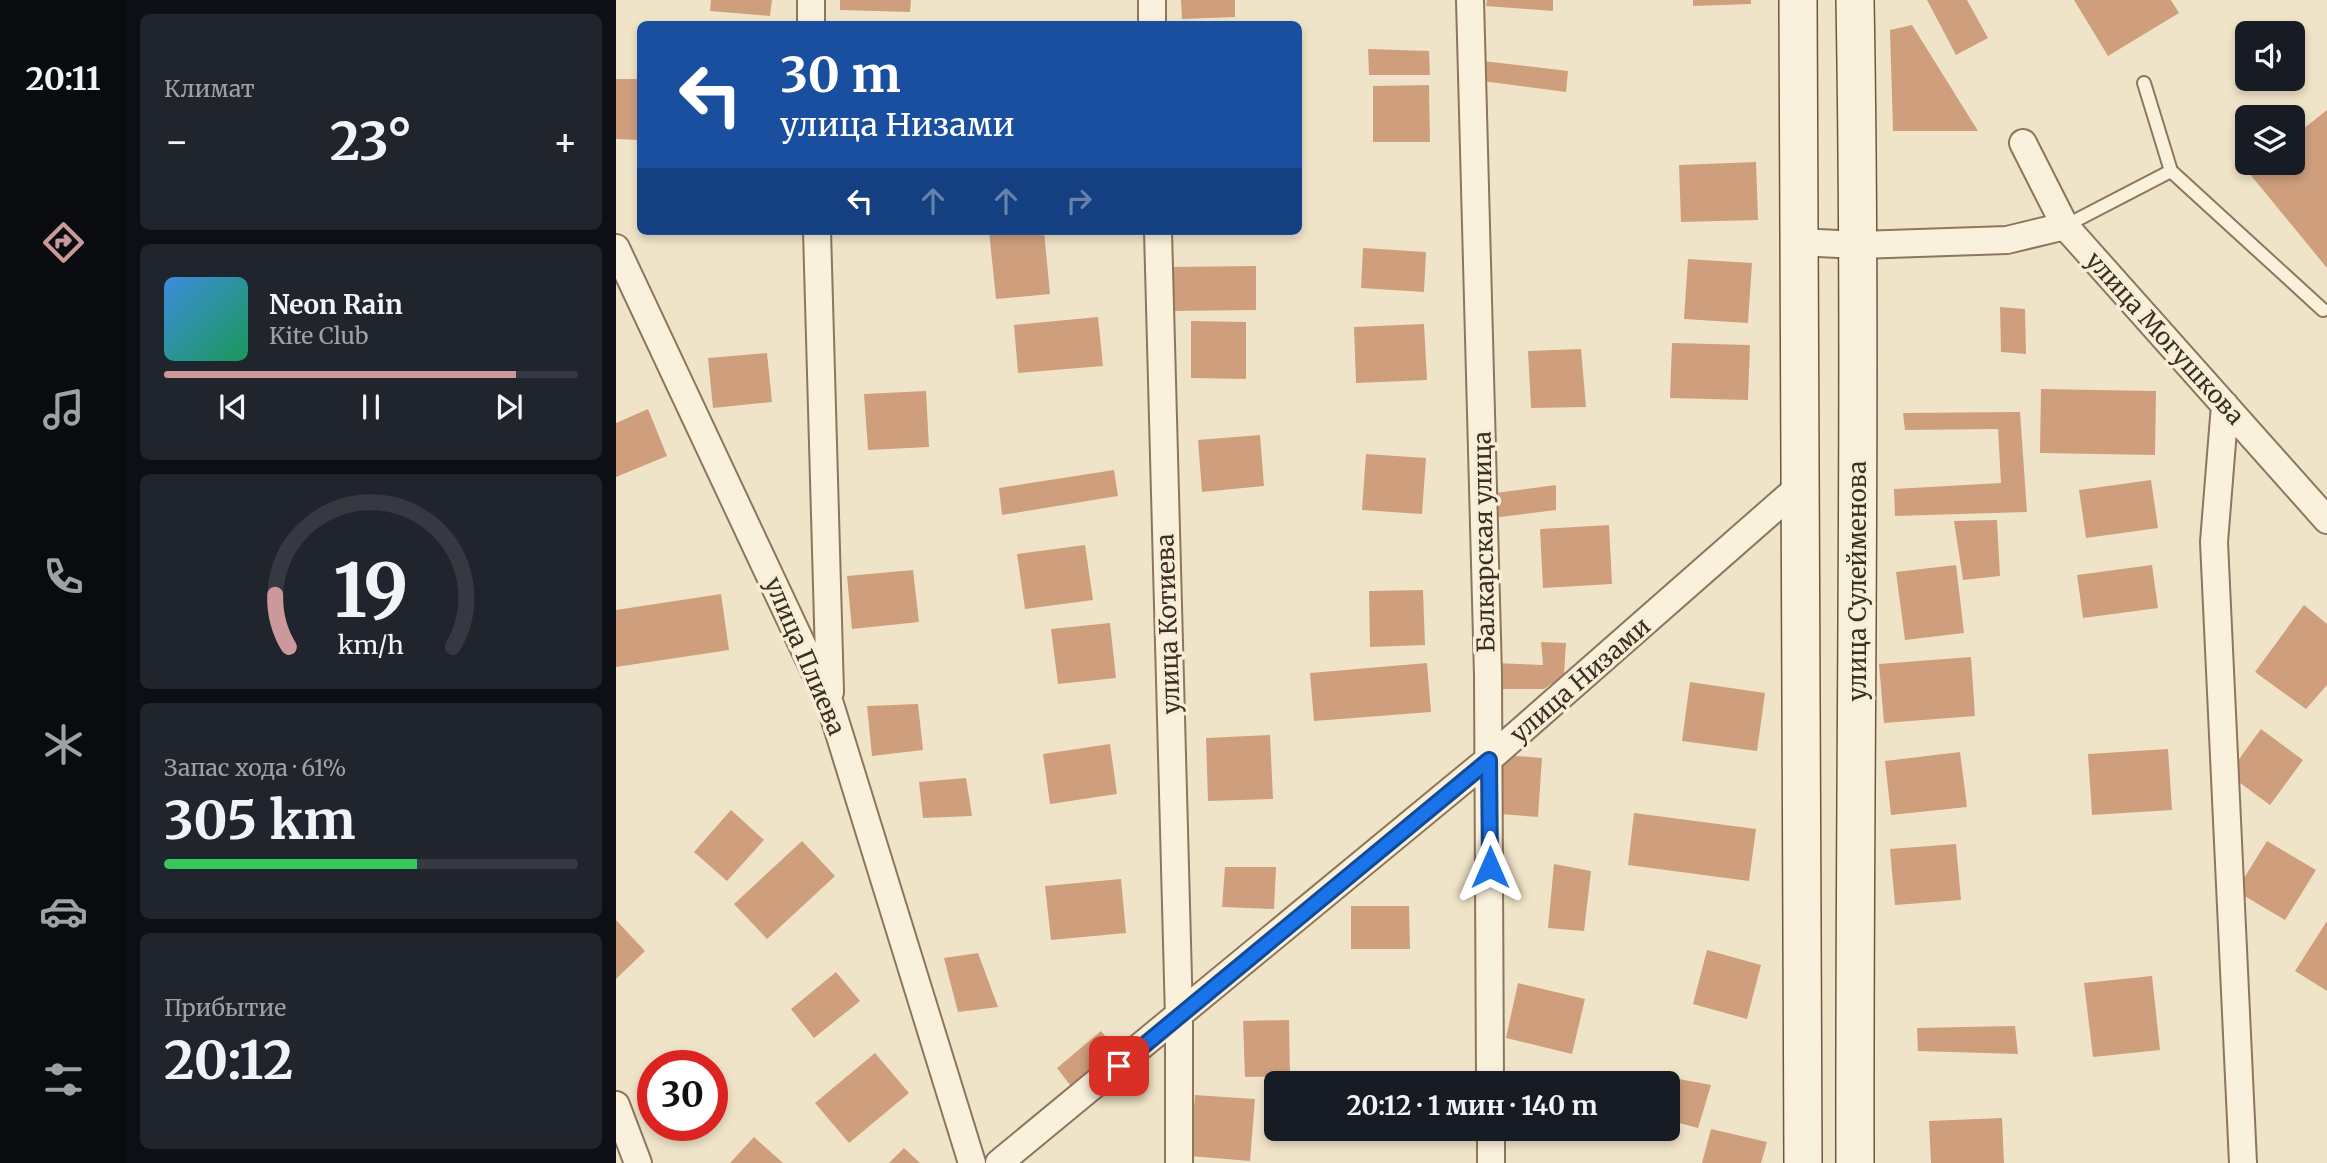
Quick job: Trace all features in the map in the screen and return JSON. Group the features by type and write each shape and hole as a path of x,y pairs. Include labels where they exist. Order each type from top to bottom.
{"main road":[{"path":"1798,0 1803,1163"},
{"name":"улица Сулейменова","path":"1855,0 1859,245 1855,1163"}],"street":[{"path":"811,0 811,21"},
{"path":"1152,0 1153,21"},
{"name":"Балкарская улица","path":"1471,0 1489,760 1490,1071"},
{"name":"улица Могушкова","path":"2023,143 2065,226 2327,520"},
{"path":"1798,242 1859,245 2007,240 2065,226"},
{"path":"817,235 830,704"},
{"name":"улица Котиева","path":"1158,235 1179,1017 1179,1163"},
{"name":"улица Плиева","path":"616,248 830,704 972,1163"},
{"path":"2225,405 2214,542 2243,1163"},
{"name":"улица Низами","path":"999,1163 1489,760 1801,485"},
{"path":"616,1105 638,1163"},
{"path":"1491,1141 1491,1163"}],"lane":[{"path":"2144,83 2171,171 2323,310"},
{"path":"2065,226 2171,171"}],"building":[{"path":"711,0 772,0 770,16 710,11"},
{"path":"840,0 911,0 910,12 840,10"},
{"path":"1181,0 1235,0 1235,17 1182,19"},
{"path":"1487,0 1553,0 1553,11 1486,6"},
{"path":"1693,0 1751,0 1751,4 1693,6"},
{"path":"1927,0 1967,0 1988,38 1956,55"},
{"path":"2074,0 2171,0 2179,13 2108,56"},
{"path":"1912,25 1978,131 1893,131 1890,30"},
{"path":"1368,49 1429,51 1430,75 1369,75"},
{"path":"1483,61 1568,71 1566,92 1482,81"},
{"path":"616,79 637,79 637,140 616,139"},
{"path":"1429,85 1430,142 1373,142 1373,86"},
{"path":"2327,110 2327,268 2251,175 2305,175 2305,128"},
{"path":"1756,162 1758,220 1681,222 1679,165"},
{"path":"989,235 1044,235 1050,294 996,299"},
{"path":"1363,248 1426,252 1424,292 1361,288"},
{"path":"1688,259 1752,263 1748,323 1684,319"},
{"path":"1256,266 1256,310 1171,311 1170,267"},
{"path":"2000,307 2025,309 2026,354 2001,352"},
{"path":"1098,317 1103,366 1018,373 1014,325"},
{"path":"1191,321 1246,322 1246,379 1191,378"},
{"path":"1424,324 1427,380 1356,383 1354,327"},
{"path":"1672,343 1750,345 1748,400 1670,398"},
{"path":"1581,349 1586,407 1531,408 1528,351"},
{"path":"767,353 772,402 713,408 708,358"},
{"path":"2041,389 2156,391 2155,455 2040,453"},
{"path":"926,391 929,447 868,450 864,394"},
{"path":"648,409 667,456 616,477 616,423"},
{"path":"2020,412 2027,512 1895,516 1894,489 2001,483 1998,429 1905,430 1903,413"},
{"path":"1260,435 1264,486 1202,492 1198,440"},
{"path":"1366,454 1426,458 1422,514 1362,510"},
{"path":"1114,470 1118,496 1002,515 999,488"},
{"path":"2151,480 2158,528 2086,538 2079,490"},
{"path":"1556,485 1556,510 1493,518 1495,493"},
{"path":"1997,520 2000,576 1963,580 1954,521"},
{"path":"1609,525 1612,584 1543,588 1540,529"},
{"path":"1085,545 1093,600 1025,609 1017,554"},
{"path":"1956,565 1964,633 1905,640 1896,572"},
{"path":"2152,565 2158,608 2083,618 2077,575"},
{"path":"913,570 919,622 852,629 847,576"},
{"path":"1423,590 1425,645 1370,647 1369,591"},
{"path":"721,594 729,650 616,667 616,610"},
{"path":"2304,605 2327,624 2327,685 2306,709 2255,672"},
{"path":"1110,623 1116,678 1058,684 1051,629"},
{"path":"1541,642 1566,643 1564,675 1544,689 1495,689 1494,663 1543,665"},
{"path":"1971,657 1975,716 1884,723 1879,664"},
{"path":"1427,663 1431,712 1314,721 1310,673"},
{"path":"1690,682 1765,693 1757,751 1682,741"},
{"path":"918,704 923,750 872,756 867,706"},
{"path":"2261,729 2303,760 2270,805 2228,774"},
{"path":"1270,735 1273,799 1208,801 1206,738"},
{"path":"1110,744 1117,794 1050,804 1043,754"},
{"path":"2168,749 2172,810 2092,815 2088,754"},
{"path":"1960,752 1967,807 1891,815 1885,761"},
{"path":"1503,755 1542,758 1538,817 1499,814"},
{"path":"966,778 972,816 923,818 919,782"},
{"path":"731,810 764,840 727,881 694,852"},
{"path":"1634,813 1756,829 1749,881 1628,865"},
{"path":"802,841 835,876 767,939 734,904"},
{"path":"2267,841 2316,870 2285,920 2236,891"},
{"path":"1956,844 1961,900 1895,905 1890,849"},
{"path":"1554,864 1591,871 1584,931 1548,928"},
{"path":"1225,867 1276,867 1274,909 1222,907"},
{"path":"1121,879 1126,933 1051,940 1045,886"},
{"path":"1351,906 1409,906 1410,949 1351,949"},
{"path":"616,920 645,951 616,979"},
{"path":"2327,921 2327,991 2295,971"},
{"path":"1707,950 1761,965 1747,1019 1693,1004"},
{"path":"978,953 998,1007 958,1012 944,958"},
{"path":"836,972 860,1001 814,1038 791,1009"},
{"path":"2152,976 2160,1050 2093,1057 2084,983"},
{"path":"1518,983 1585,999 1572,1054 1506,1038"},
{"path":"1289,1020 1290,1071 1264,1071 1264,1077 1245,1077 1243,1021"},
{"path":"2015,1026 2018,1054 1918,1051 1917,1028"},
{"path":"1101,1031 1120,1054 1076,1093 1057,1068"},
{"path":"875,1053 909,1093 849,1143 815,1103"},
{"path":"1680,1079 1711,1085 1698,1128 1680,1123"},
{"path":"1195,1095 1255,1099 1250,1161 1190,1156"},
{"path":"2002,1118 2004,1163 1931,1163 1929,1121"},
{"path":"1711,1129 1767,1142 1761,1163 1702,1163"},
{"path":"754,1137 783,1163 730,1163"},
{"path":"904,1148 920,1163 889,1163"}],"route":[{"path":"1119,1066 1489,760 1490,867"}]}
